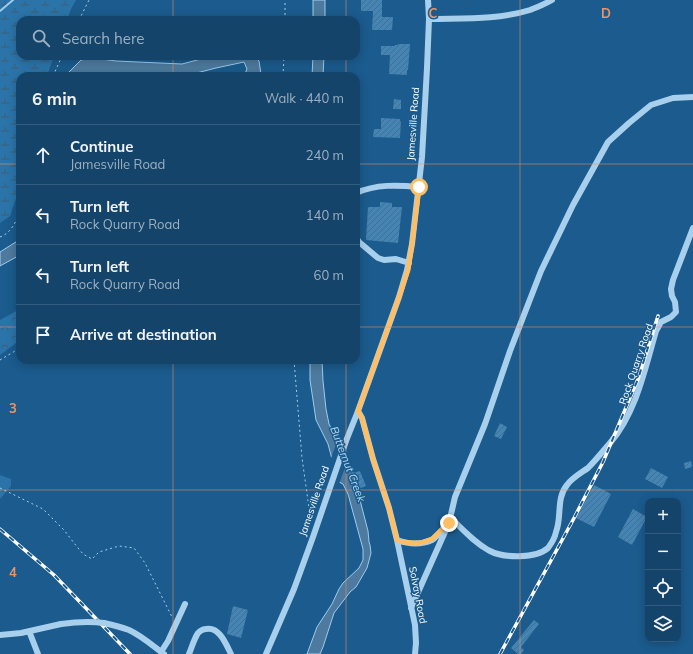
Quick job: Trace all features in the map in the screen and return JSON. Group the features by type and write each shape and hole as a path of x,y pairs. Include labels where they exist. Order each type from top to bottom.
{"street":[{"name":"Jamesville Road","path":"266,654 294,589 399,297 409,263 422,157 429,19 428,0"},
{"path":"429,19 500,16 528,11 552,0"},
{"path":"411,608 449,523 455,497 485,424 510,351 541,271 573,205 608,142 629,123 651,104 673,98 693,98"},
{"path":"360,192 367,189 383,186 419,187"},
{"name":"Rock Quarry Road","path":"449,523 457,524 476,543 491,552 501,555 531,555 548,548 556,532 562,492 567,485 589,466 612,442 627,418 637,395 656,332 661,322 671,317 676,312 675,302 671,290 672,280 693,228"},
{"path":"360,243 378,258 384,260 396,259 409,263"},
{"path":"358,411 362,418 397,540 403,542 420,543 432,539 449,523"},
{"name":"Solvay Road","path":"397,540 415,625 415,654"},
{"path":"0,636 78,621 97,622 120,627 134,633 163,653 185,604"},
{"path":"189,654 197,635 200,631 208,628 214,629 220,635 231,654"},
{"path":"29,631 38,654"}],"path":[{"path":"81,16 89,0"},
{"path":"285,0 285,16"},
{"path":"55,72 60,60"},
{"path":"283,72 284,60"},
{"path":"0,237 5,235 16,223"},
{"path":"0,360 16,350"},
{"path":"294,364 302,458 311,521"},
{"path":"0,488 43,508 64,530 83,554 92,559 99,552 119,546 134,548 145,563 175,624"}],"green space":[{"path":"0,0 76,0 68,16 16,16 16,60 53,60 48,72 16,72 16,199 10,216 0,223"},
{"path":"16,311 16,343 0,355 0,320"},
{"path":"0,475 11,479 11,486 0,499"}],"water":[{"path":"313,0 325,0 325,16 313,16"},
{"path":"81,60 182,64 197,60 258,60 261,72 246,72 247,69 244,62 200,72 69,72"},
{"path":"313,60 324,60 323,72 312,72"},
{"path":"16,242 16,257 0,266 0,252"},
{"name":"Butternut Creek","path":"310,364 322,364 326,409 329,424 353,473 368,531 371,553 367,568 356,587 350,592 334,613 320,654 307,654 317,627 332,604 343,583 359,568 363,560 363,549 348,494 343,484 339,482 337,478 328,444 316,420 310,380"}],"pier":[{"path":"338,439 348,459 339,484 330,461"}],"building":[{"path":"361,0 382,0 382,17 393,17 392,30 372,30 373,11 361,11"},
{"path":"398,44 410,44 407,75 389,74 390,55 381,55 381,46 395,46"},
{"path":"394,99 401,100 401,109 393,109"},
{"path":"381,118 400,119 400,138 373,137 374,129 381,129"},
{"path":"380,202 392,203 392,207 402,207 398,243 366,240 368,207 380,207"},
{"path":"500,423 507,427 501,439 494,436"},
{"path":"691,461 692,467 685,469 684,463"},
{"path":"651,468 668,477 662,488 645,479"},
{"path":"360,471 366,486 358,489 353,473"},
{"path":"594,485 611,494 594,527 576,518"},
{"path":"633,509 645,516 645,521 632,545 618,537"},
{"path":"233,606 248,610 241,638 227,634"},
{"path":"534,620 539,624 521,647 524,650 521,654 518,654 511,648"}],"waterway":[{"path":"0,11 13,0"}],"railway":[{"path":"500,654 603,462 638,379 658,316"},
{"path":"0,529 54,575 130,654"}],"route":[{"path":"419,187 408,270 358,411 362,418 397,540 403,542 420,543 432,539 449,523"}]}
